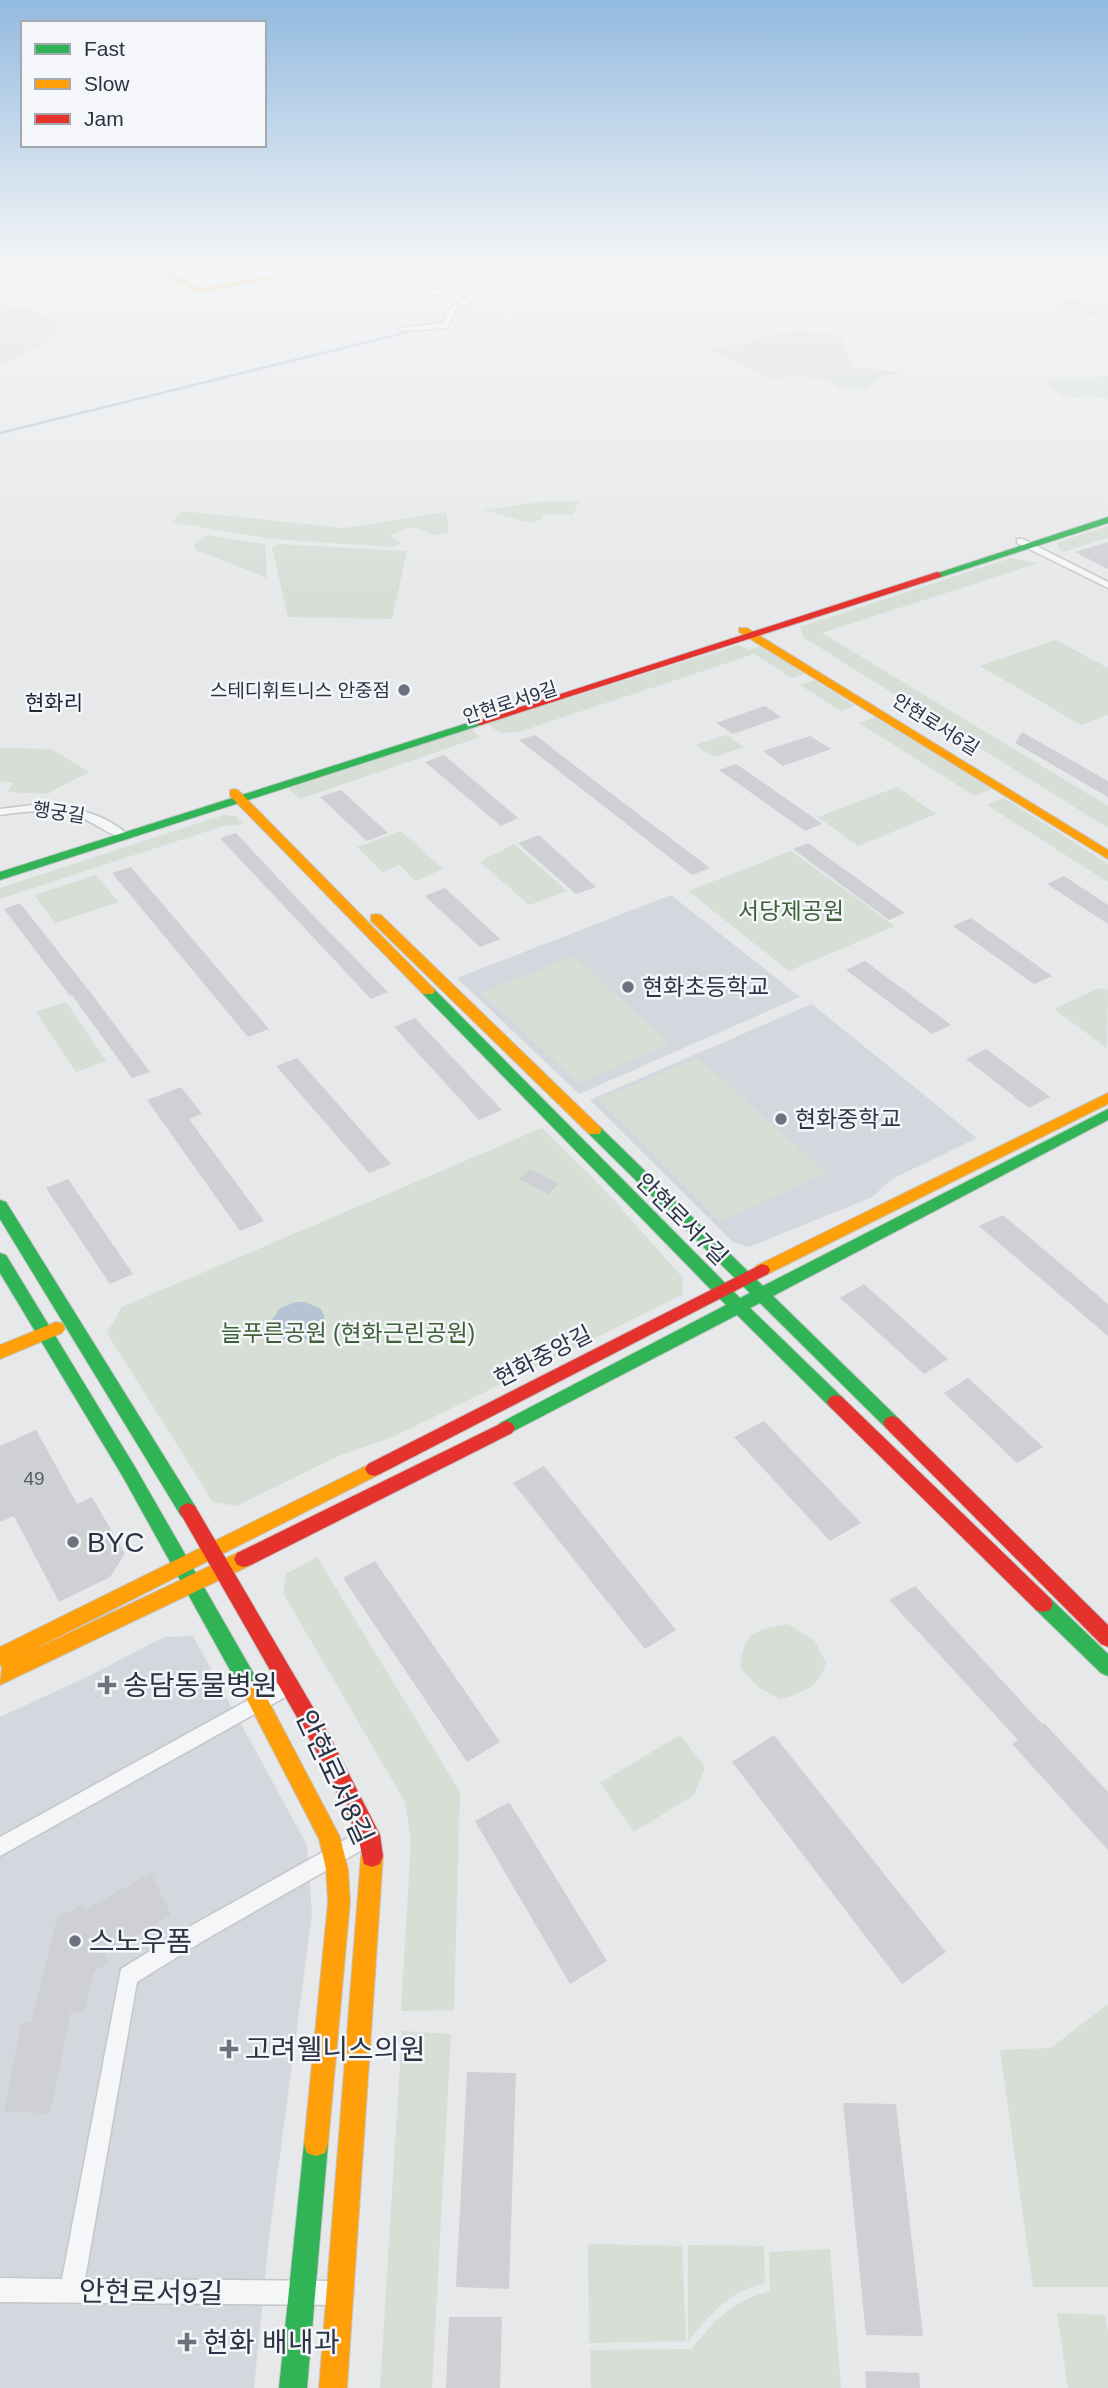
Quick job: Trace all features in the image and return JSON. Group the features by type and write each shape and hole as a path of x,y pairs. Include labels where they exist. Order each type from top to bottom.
{"street":[{"name":"안현로서9길","path":"120,832 244,794 468,715 754,630 1024,543 1108,512"},
{"path":"1024,543 1108,520"},
{"path":"1024,543 1108,585"},
{"name":"안현로서6길","path":"754,630 1108,843"},
{"name":"안현로서6길","path":"754,630 1108,855"},
{"name":"안현로서7길","path":"244,794 365,907 746,1278 1108,1638"},
{"name":"안현로서7길","path":"244,794 721,1290 1108,1667"},
{"name":"행궁길","path":"0,812 31,806 71,811 103,820 120,832"},
{"path":"0,865 120,832"},
{"path":"0,876 120,832"},
{"name":"현화중앙길","path":"0,1657 214,1553 721,1290 1108,1098"},
{"path":"0,1676 224,1571 740,1308 1108,1114"},
{"name":"안현로서8길","path":"0,1206 73,1319 214,1553 290,1685 369,1835 373,1862 333,2388"},
{"name":"안현로서8길","path":"0,1259 46,1333 260,1702 329,1836 335,1855 339,1877 339,1902 292,2388"},
{"path":"0,1352 73,1319"},
{"path":"260,1702 290,1685"},
{"name":"안현로서8길","path":"0,1847 260,1702"},
{"path":"335,1855 369,1835"},
{"name":"안현로서8길","path":"72,2290 128,1976 335,1855"},
{"name":"안현로서9길","path":"0,2290 342,2293"}],"shaded area":[{"name":"현화초등학교","path":"671,895 800,997 579,1094 457,978"},
{"name":"현화중학교","path":"812,1004 977,1138 892,1179 872,1197 749,1247 733,1242 590,1100"},
{"path":"193,1636 307,1845 312,1914 269,2238 254,2388 0,2388 0,1717 89,1676 164,1637"}],"green space":[{"path":"764,374 789,374 788,378 771,378"},
{"path":"792,374 893,374 881,376 867,389 841,389 826,380"},
{"path":"1108,376 1108,399 1067,397 1053,389 1045,380"},
{"path":"548,501 579,501 573,515 543,514 542,520 530,523 483,510"},
{"path":"182,511 344,528 446,512 449,532 433,535 410,527 389,536 402,543 393,547 272,539 172,522"},
{"path":"1108,526 1108,538 1064,552 1056,543"},
{"path":"206,535 265,544 267,578 196,550 194,544"},
{"path":"278,544 407,551 392,619 288,617 272,548"},
{"path":"1011,558 1038,563 822,633 1108,806 1108,828 803,637 800,627"},
{"path":"1056,640 1108,668 1108,715 1081,725 980,666"},
{"path":"739,645 748,650 761,646 805,674 792,678 754,654 519,732 499,733 487,723"},
{"path":"814,680 855,706 841,711 800,685"},
{"path":"875,717 992,789 975,796 859,723"},
{"path":"470,728 480,737 300,799 287,787"},
{"path":"726,735 744,747 714,757 696,745"},
{"path":"0,748 51,749 89,772 46,794 6,792 14,783 0,781"},
{"path":"897,787 936,814 858,846 818,817"},
{"path":"1004,798 1108,864 1108,882 987,805"},
{"path":"224,815 235,816 243,824 223,826 0,899 0,888"},
{"path":"401,831 443,869 415,881 400,865 382,872 357,847"},
{"path":"514,844 567,891 529,905 480,862"},
{"name":"서당제공원","path":"791,851 895,926 789,971 688,891"},
{"path":"96,875 118,902 55,923 34,895"},
{"path":"574,956 671,1044 579,1083 480,993"},
{"path":"1099,988 1108,990 1107,1048 1054,1009"},
{"path":"66,1002 107,1061 76,1072 36,1012"},
{"path":"698,1058 827,1173 720,1221 598,1100"},
{"name":"늘푸른공원 (현화근린공원)","path":"542,1128 612,1198 683,1278 682,1295 395,1436 336,1457 237,1506 213,1502 107,1333 122,1307"},
{"path":"317,1557 460,1792 454,2010 401,2011 411,1840 405,1802 283,1593 286,1574"},
{"path":"788,1624 814,1640 826,1662 820,1677 809,1688 780,1699 759,1688 740,1668 745,1646 753,1634 766,1628"},
{"path":"680,1735 705,1767 694,1795 634,1832 600,1783"},
{"path":"1108,2004 1108,2287 1033,2287 1000,2050 1051,2048"},
{"path":"402,2031 451,2034 432,2388 380,2388"},
{"path":"588,2244 682,2246 686,2341 589,2343"},
{"path":"688,2245 764,2246 765,2283 730,2298 688,2342"},
{"path":"830,2249 841,2388 591,2388 590,2350 692,2349 725,2312 745,2300 770,2291 769,2252"},
{"path":"1057,2313 1105,2315 1108,2332 1108,2388 1068,2388"}],"water":[{"path":"296,1302 305,1302 320,1308 325,1318 320,1333 312,1338 293,1341 274,1334 271,1321 280,1308"}],"building":[{"path":"1108,542 1108,569 1075,552"},
{"path":"765,706 781,717 733,734 716,723"},
{"path":"1022,732 1108,781 1108,797 1015,743"},
{"path":"535,735 710,868 692,875 519,740"},
{"path":"810,736 831,749 783,766 763,751"},
{"path":"444,755 518,818 501,826 425,762"},
{"path":"736,764 822,824 805,831 719,770"},
{"path":"341,790 388,833 367,841 320,797"},
{"path":"236,833 388,992 371,999 220,838"},
{"path":"539,835 596,887 576,894 518,843"},
{"path":"808,843 905,913 889,920 793,849"},
{"path":"131,867 269,1029 248,1037 112,873"},
{"path":"1064,876 1108,905 1108,924 1047,884"},
{"path":"445,888 500,939 480,947 425,896"},
{"path":"20,903 150,1072 132,1078 72,995 70,996 4,909"},
{"path":"971,918 1052,976 1034,984 953,926"},
{"path":"865,961 951,1025 932,1034 846,970"},
{"path":"415,1018 502,1110 479,1120 394,1027"},
{"path":"986,1049 1050,1097 1029,1108 966,1059"},
{"path":"297,1058 391,1164 369,1173 276,1066"},
{"path":"181,1087 202,1114 189,1119 264,1221 240,1231 147,1100"},
{"path":"530,1169 559,1184 548,1194 519,1179"},
{"path":"68,1179 133,1274 110,1284 46,1188"},
{"path":"1003,1215 1108,1304 1108,1336 979,1226"},
{"path":"864,1284 948,1359 924,1374 840,1298"},
{"path":"968,1378 1043,1447 1017,1463 944,1393"},
{"path":"764,1421 861,1523 830,1541 734,1437"},
{"path":"36,1430 77,1504 92,1497 125,1554 110,1577 59,1602 14,1516 0,1522 0,1446"},
{"path":"544,1466 676,1630 645,1649 513,1483"},
{"path":"375,1561 500,1742 467,1762 343,1578"},
{"path":"915,1586 1108,1792 1108,1850 1012,1744 1018,1740 889,1600"},
{"path":"774,1735 946,1952 902,1984 732,1762"},
{"path":"509,1802 607,1961 570,1984 475,1821"},
{"path":"151,1873 171,1915 104,1954 108,1963 94,1971 84,2013 71,2012 50,2113 4,2112 21,2023 31,2023 57,1918 83,1904 85,1910"},
{"path":"467,2072 516,2073 509,2289 456,2287"},
{"path":"843,2103 896,2104 923,2336 866,2335"},
{"path":"449,2317 502,2317 500,2388 446,2388"},
{"path":"865,2371 919,2373 920,2388 866,2388"}],"waterway":[{"path":"0,433 236,374"}],"traffic: fast":[{"path":"937,575 1108,520"},
{"path":"0,876 477,723"},
{"path":"428,991 721,1290 836,1402"},
{"path":"506,1428 1108,1114"},
{"path":"594,1130 892,1423"},
{"path":"0,1206 188,1511"},
{"path":"0,1259 129,1472 252,1690"},
{"path":"1043,1604 1108,1667"},
{"path":"293,2388 316,2144"}],"traffic: slow":[{"path":"743,630 1108,855"},
{"path":"234,793 428,991"},
{"path":"376,918 594,1130"},
{"path":"762,1270 1108,1098"},
{"path":"0,1352 56,1328"},
{"path":"0,1657 374,1469"},
{"path":"0,1676 244,1559"},
{"path":"252,1690 329,1837 337,1869 339,1902 316,2144"},
{"path":"333,2388 372,1856"}],"traffic: jam":[{"path":"477,723 937,575"},
{"path":"374,1469 762,1270"},
{"path":"836,1402 1043,1604"},
{"path":"892,1423 1108,1638"},
{"path":"244,1559 506,1428"},
{"path":"188,1511 321,1740 369,1835 372,1856"}],"place":[{"name":"스테디휘트니스 안중점","path":"404,690"},
{"name":"현화초등학교","path":"628,987"},
{"name":"현화중학교","path":"781,1119"},
{"name":"BYC","path":"73,1542"},
{"name":"송담동물병원","path":"107,1685"},
{"name":"스노우폼","path":"75,1941"},
{"name":"고려웰니스의원","path":"229,2049"},
{"name":"현화 배내과","path":"187,2342"}],"district":[{"name":"현화리","path":"54,703"}]}
